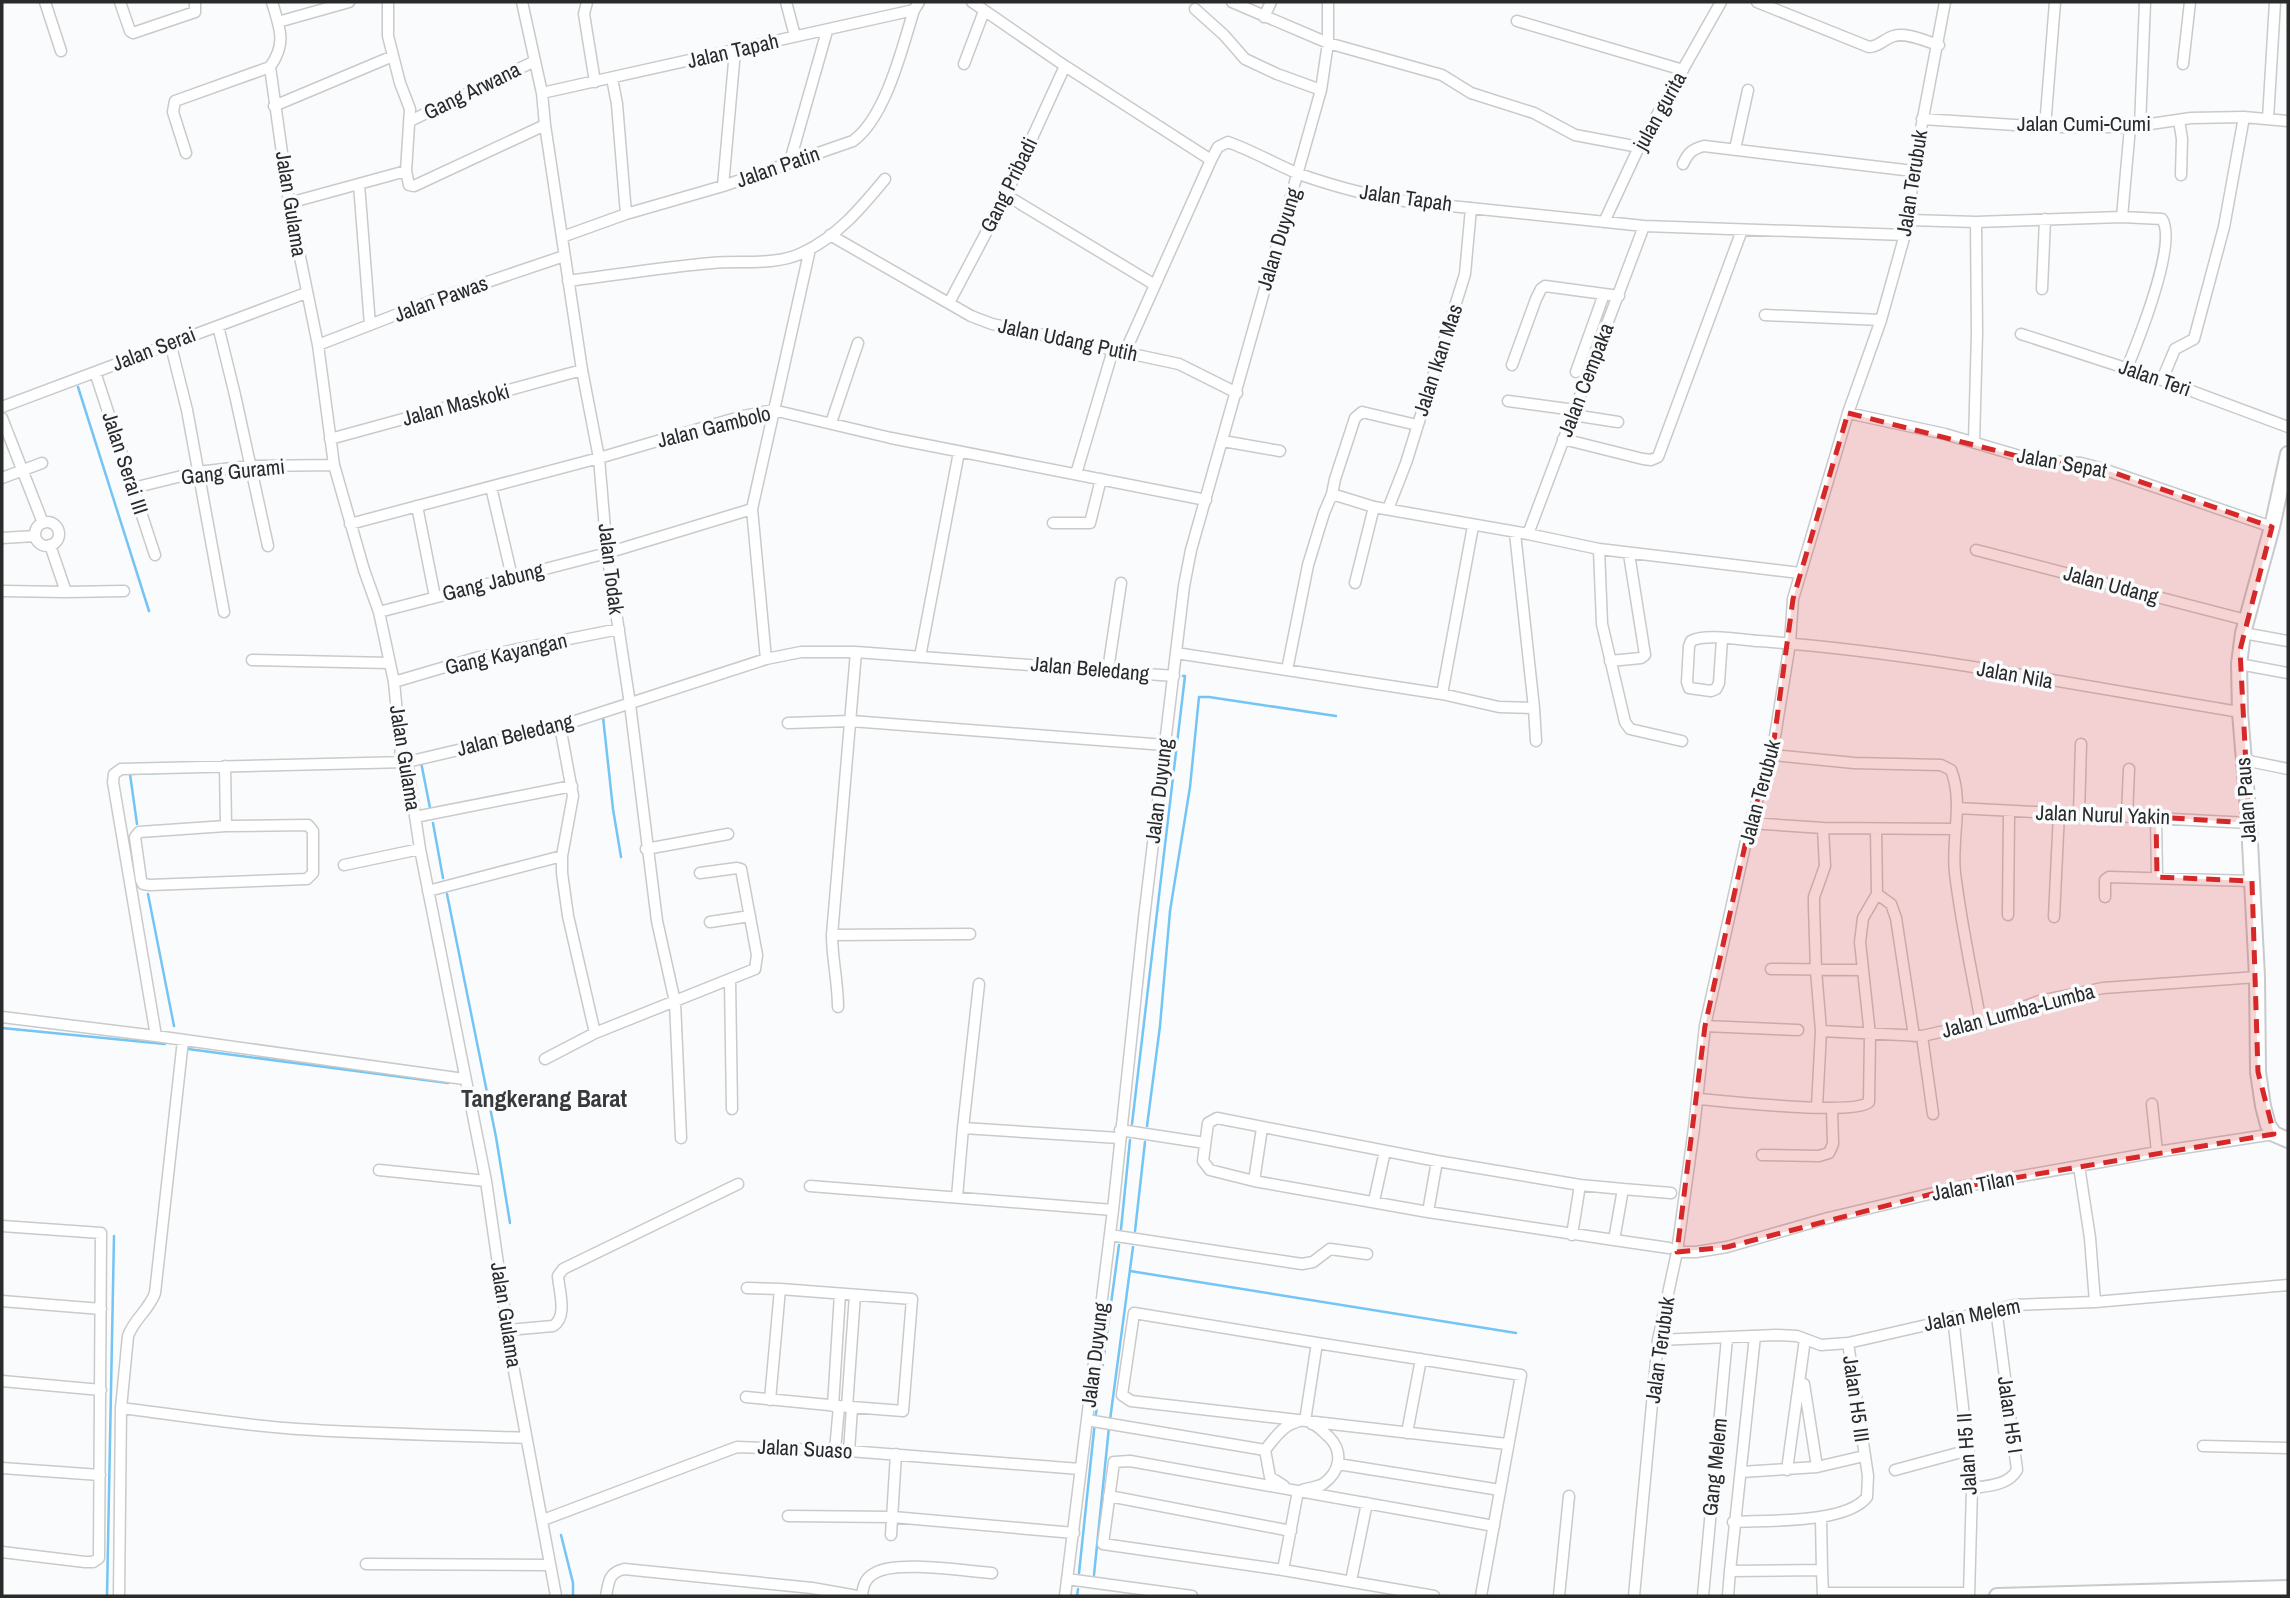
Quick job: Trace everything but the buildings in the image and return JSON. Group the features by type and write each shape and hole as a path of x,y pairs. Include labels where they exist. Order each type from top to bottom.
{"main road":[{"name":"Jalan Paus","path":"2274,1134 2265,1116 2258,1072 2257,977 2239,664 2245,626 2272,527 2288,454"},
{"path":"2274,1134 2288,1140"},
{"path":"1997,1596 2221,1594 2288,1588"}],"street":[{"path":"46,2 61,51"},
{"path":"120,2 129,30 133,33 195,12 195,2"},
{"name":"Jalan Gulama","path":"272,2 281,37 280,49 270,67 274,106 289,203 318,345 334,464 379,612 394,682 401,754 407,762 420,849 486,1181 526,1438 544,1520 556,1596"},
{"path":"278,22 349,2"},
{"path":"388,2 388,36 400,83 411,109 406,171 409,185 414,186 545,125"},
{"name":"Jalan Todak","path":"522,2 542,93 564,256 599,458 607,553 630,704 646,849 657,921 675,1002 681,1138"},
{"path":"587,2 584,14 596,82"},
{"path":"786,2 795,36"},
{"path":"972,2 1065,66 1212,160 1125,352"},
{"path":"1232,2 1328,43 1431,71 1471,93 1534,113 1575,135 1639,147"},
{"path":"1264,17 1271,2"},
{"name":"Jalan Duyung","path":"1065,1596 1080,1469 1099,1422 1119,1134 1188,562 1321,90 1328,43 1328,2"},
{"name":"julan gurita","path":"1604,222 1639,147 1721,2"},
{"path":"1757,2 1869,47 1875,47 1892,36 1901,35 1939,45"},
{"name":"Jalan Terubuk","path":"1634,1596 1658,1340 1698,1099 1705,1026 1750,823 1772,755 1790,643 1793,599 1848,413 1881,320 1909,220 1913,171 1939,45 1945,2"},
{"path":"2045,127 2055,2"},
{"path":"2122,217 2135,127 2144,2"},
{"path":"2183,65 2190,2"},
{"path":"2268,119 2275,2"},
{"name":"Jalan Tapah","path":"542,93 827,31 916,6"},
{"name":"Jalan Patin","path":"562,237 626,214 723,186 790,161 841,147 863,134 892,78 916,6"},
{"path":"1195,9 1245,59 1321,90"},
{"path":"964,64 984,10"},
{"path":"1517,21 1683,70"},
{"path":"790,161 827,31"},
{"path":"723,186 735,51"},
{"path":"274,106 393,56"},
{"name":"Gang Arwana","path":"410,121 535,61"},
{"name":"Gang Pribadi","path":"949,303 1006,195 1065,66"},
{"path":"186,153 173,112 175,101 270,67"},
{"path":"612,78 617,104 626,214"},
{"path":"1735,149 1748,90"},
{"path":"2162,380 2175,348 2194,339 2224,227 2244,117"},
{"name":"Jalan Cumi-Cumi","path":"1922,119 2045,127 2135,127 2191,118 2244,117 2288,121"},
{"path":"2179,120 2182,139 2180,175"},
{"name":"Jalan Tapah","path":"1212,160 1218,147 1228,142 1299,173 1382,198 1471,208 1644,226 1905,235"},
{"path":"1683,164 1695,148 1704,146 1913,171"},
{"path":"289,203 406,171"},
{"path":"568,281 710,263 783,260 810,249 855,216 885,179"},
{"path":"359,184 370,325"},
{"path":"1006,195 1155,285"},
{"name":"Jalan Ikan Mas","path":"1388,509 1465,274 1471,208"},
{"path":"1909,220 1976,222 2122,217 2158,218 2164,222 2166,231 2161,263 2148,316 2127,368"},
{"path":"2042,289 2045,219"},
{"path":"1973,442 1978,333 1976,222"},
{"name":"Jalan Cempaka","path":"1528,534 1644,226"},
{"path":"1563,439 1643,459 1658,457 1742,230"},
{"name":"Jalan Udang Putih","path":"830,235 949,303 992,324 1179,364 1237,393"},
{"path":"766,659 752,509 810,249"},
{"name":"Jalan Pawas","path":"318,345 434,300 564,256"},
{"path":"1512,365 1541,289 1550,286 1619,296"},
{"name":"Jalan Serai","path":"2,407 306,293"},
{"path":"1576,372 1604,294"},
{"path":"1766,315 1881,320"},
{"path":"218,326 268,546"},
{"name":"Jalan Teri","path":"2021,334 2162,380 2288,426"},
{"path":"1589,339 1601,343"},
{"path":"170,342 224,612"},
{"path":"831,423 858,343"},
{"path":"1076,474 1113,350"},
{"name":"Jalan Maskoki","path":"330,439 582,370"},
{"name":"Jalan Serai III","path":"95,372 155,555"},
{"path":"1508,401 1618,422"},
{"name":"Jalan Gambolo","path":"351,524 773,410 959,452 1206,500"},
{"path":"1287,670 1308,565 1355,418 1362,412 1417,425"},
{"name":"Jalan Sepat","path":"1848,413 1945,434 2034,460 2081,463 2100,468 2272,527"},
{"path":"2,418 43,523"},
{"path":"1223,441 1280,451"},
{"path":"920,657 959,452"},
{"path":"2,478 42,463"},
{"name":"Gang Gurami","path":"133,488 198,472 334,464"},
{"path":"1054,523 1090,523 1101,479"},
{"path":"491,487 512,577"},
{"path":"1332,494 1374,507 1598,549 1800,573"},
{"path":"417,506 435,597"},
{"path":"1355,583 1374,507"},
{"name":"Gang Jabung","path":"379,612 607,553 752,509"},
{"path":"43,523 54,524 58,531 56,541 50,545 39,542 36,536 37,528 43,523"},
{"path":"1442,694 1474,526"},
{"path":"1515,533 1536,741"},
{"path":"2,538 36,536"},
{"path":"50,545 66,592"},
{"path":"1598,549 1599,602 1625,722 1630,729 1682,741"},
{"name":"Jalan Udang","path":"1976,550 2245,626 2288,641"},
{"path":"1610,661 1641,658 1645,655 1629,554"},
{"path":"1108,670 1121,583"},
{"path":"2,592 124,591"},
{"name":"Gang Kayangan","path":"394,682 479,657 619,629"},
{"name":"Jalan Nila","path":"1722,639 1716,689 1711,691 1689,688 1687,682 1691,641 1699,637 1790,643 1924,660 2240,712"},
{"name":"Jalan Beledang","path":"156,1036 113,778 117,771 127,768 407,762 560,726 766,659 801,652 856,652 1174,676"},
{"path":"838,1007 838,980 832,935 856,652"},
{"path":"1176,653 1442,694 1499,707 1534,708"},
{"path":"252,660 389,663"},
{"path":"2239,664 2288,673"},
{"path":"788,723 851,720 1165,746"},
{"path":"560,726 572,786 572,806 562,856 568,916 595,1033"},
{"path":"2079,814 2081,744"},
{"path":"1772,755 1854,763 1947,767 1955,778 1955,869 1981,1023"},
{"path":"2244,760 2288,769"},
{"path":"225,766 226,826"},
{"path":"2127,815 2129,769"},
{"path":"415,817 572,786"},
{"name":"Jalan Nurul Yakin","path":"1956,808 2249,823"},
{"path":"2008,915 2009,812"},
{"path":"2054,917 2060,813"},
{"path":"2156,817 2157,877"},
{"path":"1750,823 1823,828 1955,830"},
{"path":"226,826 310,827 313,831 312,876 294,880 150,885 142,882 135,837 137,833 226,826"},
{"path":"1817,1107 1821,1031 1816,970 1815,897 1825,866 1823,828"},
{"path":"1698,1099 1832,1108 1860,1107 1869,1102 1870,1035 1860,942 1863,918 1877,894 1876,829"},
{"path":"646,849 728,834"},
{"path":"344,865 420,849"},
{"path":"428,891 562,856"},
{"path":"545,1059 595,1033 751,972 757,965 740,868 700,873"},
{"path":"2105,897 2105,883 2109,877 2252,881"},
{"path":"1877,894 1891,904 1896,918 1933,1114"},
{"path":"710,922 750,916"},
{"path":"832,935 970,934"},
{"path":"1771,969 1863,970"},
{"name":"Jalan Lumba-Lumba","path":"1821,1031 1918,1036 1981,1023 2039,1001 2103,988 2257,977"},
{"path":"730,980 732,1109"},
{"path":"957,1197 979,984"},
{"path":"2,1017 464,1079"},
{"path":"1705,1026 1798,1030"},
{"path":"119,1596 121,1409 128,1336 131,1328 149,1307 155,1293 183,1040"},
{"path":"2152,1104 2157,1152"},
{"path":"1762,1155 1819,1156 1829,1153 1833,1144 1832,1108"},
{"path":"963,1128 1119,1134 1205,1143 1208,1123 1214,1118 1437,1161 1580,1185 1671,1193"},
{"path":"1254,1181 1262,1128"},
{"name":"Jalan Tilan","path":"1205,1143 1203,1161 1207,1167 1254,1181 1428,1212 1696,1252 1727,1247 1828,1218 1955,1188 2274,1134"},
{"path":"1374,1201 1385,1151"},
{"path":"1428,1212 1437,1161"},
{"path":"2079,1166 2090,1238 2095,1302"},
{"path":"379,1170 486,1181"},
{"path":"508,1330 553,1326 558,1323 562,1313 558,1276 563,1269 738,1184"},
{"path":"1572,1235 1580,1185"},
{"path":"810,1186 1113,1210"},
{"path":"1614,1240 1623,1189"},
{"path":"2,1226 101,1233 100,1550 97,1561 85,1562 2,1552"},
{"path":"1110,1235 1302,1264 1313,1262 1330,1249 1367,1254"},
{"name":"Jalan Melem","path":"1658,1340 1786,1335 1821,1345 1848,1343 1953,1317 2028,1303 2095,1302 2288,1285"},
{"path":"746,1397 904,1411 912,1299 747,1288"},
{"path":"770,1400 780,1289"},
{"path":"840,1294 843,1407 849,1451"},
{"path":"835,1450 843,1407 855,1295"},
{"path":"2,1301 101,1309"},
{"name":"Jalan H5 I","path":"1972,1488 2007,1481 2017,1470 1996,1308"},
{"path":"1481,1596 1521,1375 1134,1313 1122,1395 1131,1401 1507,1444"},
{"name":"Jalan H5 II","path":"1953,1317 1972,1488 1969,1594"},
{"path":"1728,1596 1755,1336"},
{"name":"Gang Melem","path":"1703,1596 1727,1338"},
{"path":"1787,1470 1805,1339"},
{"path":"1304,1421 1317,1343"},
{"name":"Jalan H5 III","path":"1821,1518 1854,1507 1867,1496 1868,1476 1848,1343"},
{"path":"1408,1433 1421,1360"},
{"path":"1802,1373 1817,1467"},
{"path":"2,1381 101,1390"},
{"path":"121,1409 297,1429 526,1438"},
{"path":"1304,1421 1317,1425 1335,1443 1338,1464 1335,1473 1321,1485 1298,1491 1279,1484 1270,1477 1265,1450 1279,1432 1291,1423 1304,1421"},
{"path":"1099,1422 1265,1450"},
{"path":"2203,1446 2288,1448"},
{"name":"Jalan Suaso","path":"544,1520 737,1447 835,1450 1080,1469"},
{"path":"1895,1470 1969,1450"},
{"path":"891,1535 896,1454"},
{"path":"1741,1472 1817,1467 1864,1456"},
{"path":"1434,1596 1283,1570 1103,1544 1114,1462 1130,1461 1494,1526"},
{"path":"1338,1464 1500,1490"},
{"path":"2,1468 100,1475"},
{"path":"1283,1570 1298,1491"},
{"path":"1109,1496 1290,1531"},
{"path":"1559,1596 1569,1496"},
{"path":"1351,1581 1367,1503"},
{"path":"788,1516 892,1517 1074,1533"},
{"path":"1734,1522 1821,1518 1823,1595 1969,1594"},
{"path":"366,1564 550,1565"},
{"path":"606,1596 611,1574 624,1569 812,1588 860,1596 867,1579 876,1572 893,1566 992,1573"},
{"path":"1730,1571 1822,1570"},
{"path":"1067,1579 1192,1596"}],"highlighted area":[{"path":"1848,413 2033,460 2100,468 2272,527 2240,650 2249,823 2156,817 2157,877 2252,881 2258,1072 2274,1134 1955,1188 1727,1247 1677,1252 1705,1026 1750,823 1772,755 1793,599"}],"waterway":[{"path":"78,387 149,611"},
{"path":"1132,1124 1183,676"},
{"path":"1147,1126 1160,1026 1170,911 1190,787 1199,697 1336,716"},
{"path":"603,717 621,857"},
{"path":"495,746 526,739"},
{"path":"421,762 430,808"},
{"path":"137,824 130,774 158,773"},
{"path":"433,823 443,878"},
{"path":"148,894 174,1026"},
{"path":"447,894 496,1137 510,1223"},
{"path":"2,1028 165,1044"},
{"path":"188,1049 448,1083"},
{"path":"1121,1229 1130,1140"},
{"path":"1135,1231 1145,1142"},
{"path":"107,1596 114,1236"},
{"path":"1079,1573 1095,1421 1119,1245"},
{"path":"1110,1420 1133,1247"},
{"path":"1130,1271 1516,1333"},
{"path":"1094,1575 1109,1427"},
{"path":"561,1535 573,1583 573,1596"},
{"path":"1077,1596 1078,1589"}],"district":[{"name":"Tangkerang Barat","path":"544,1099"}]}
